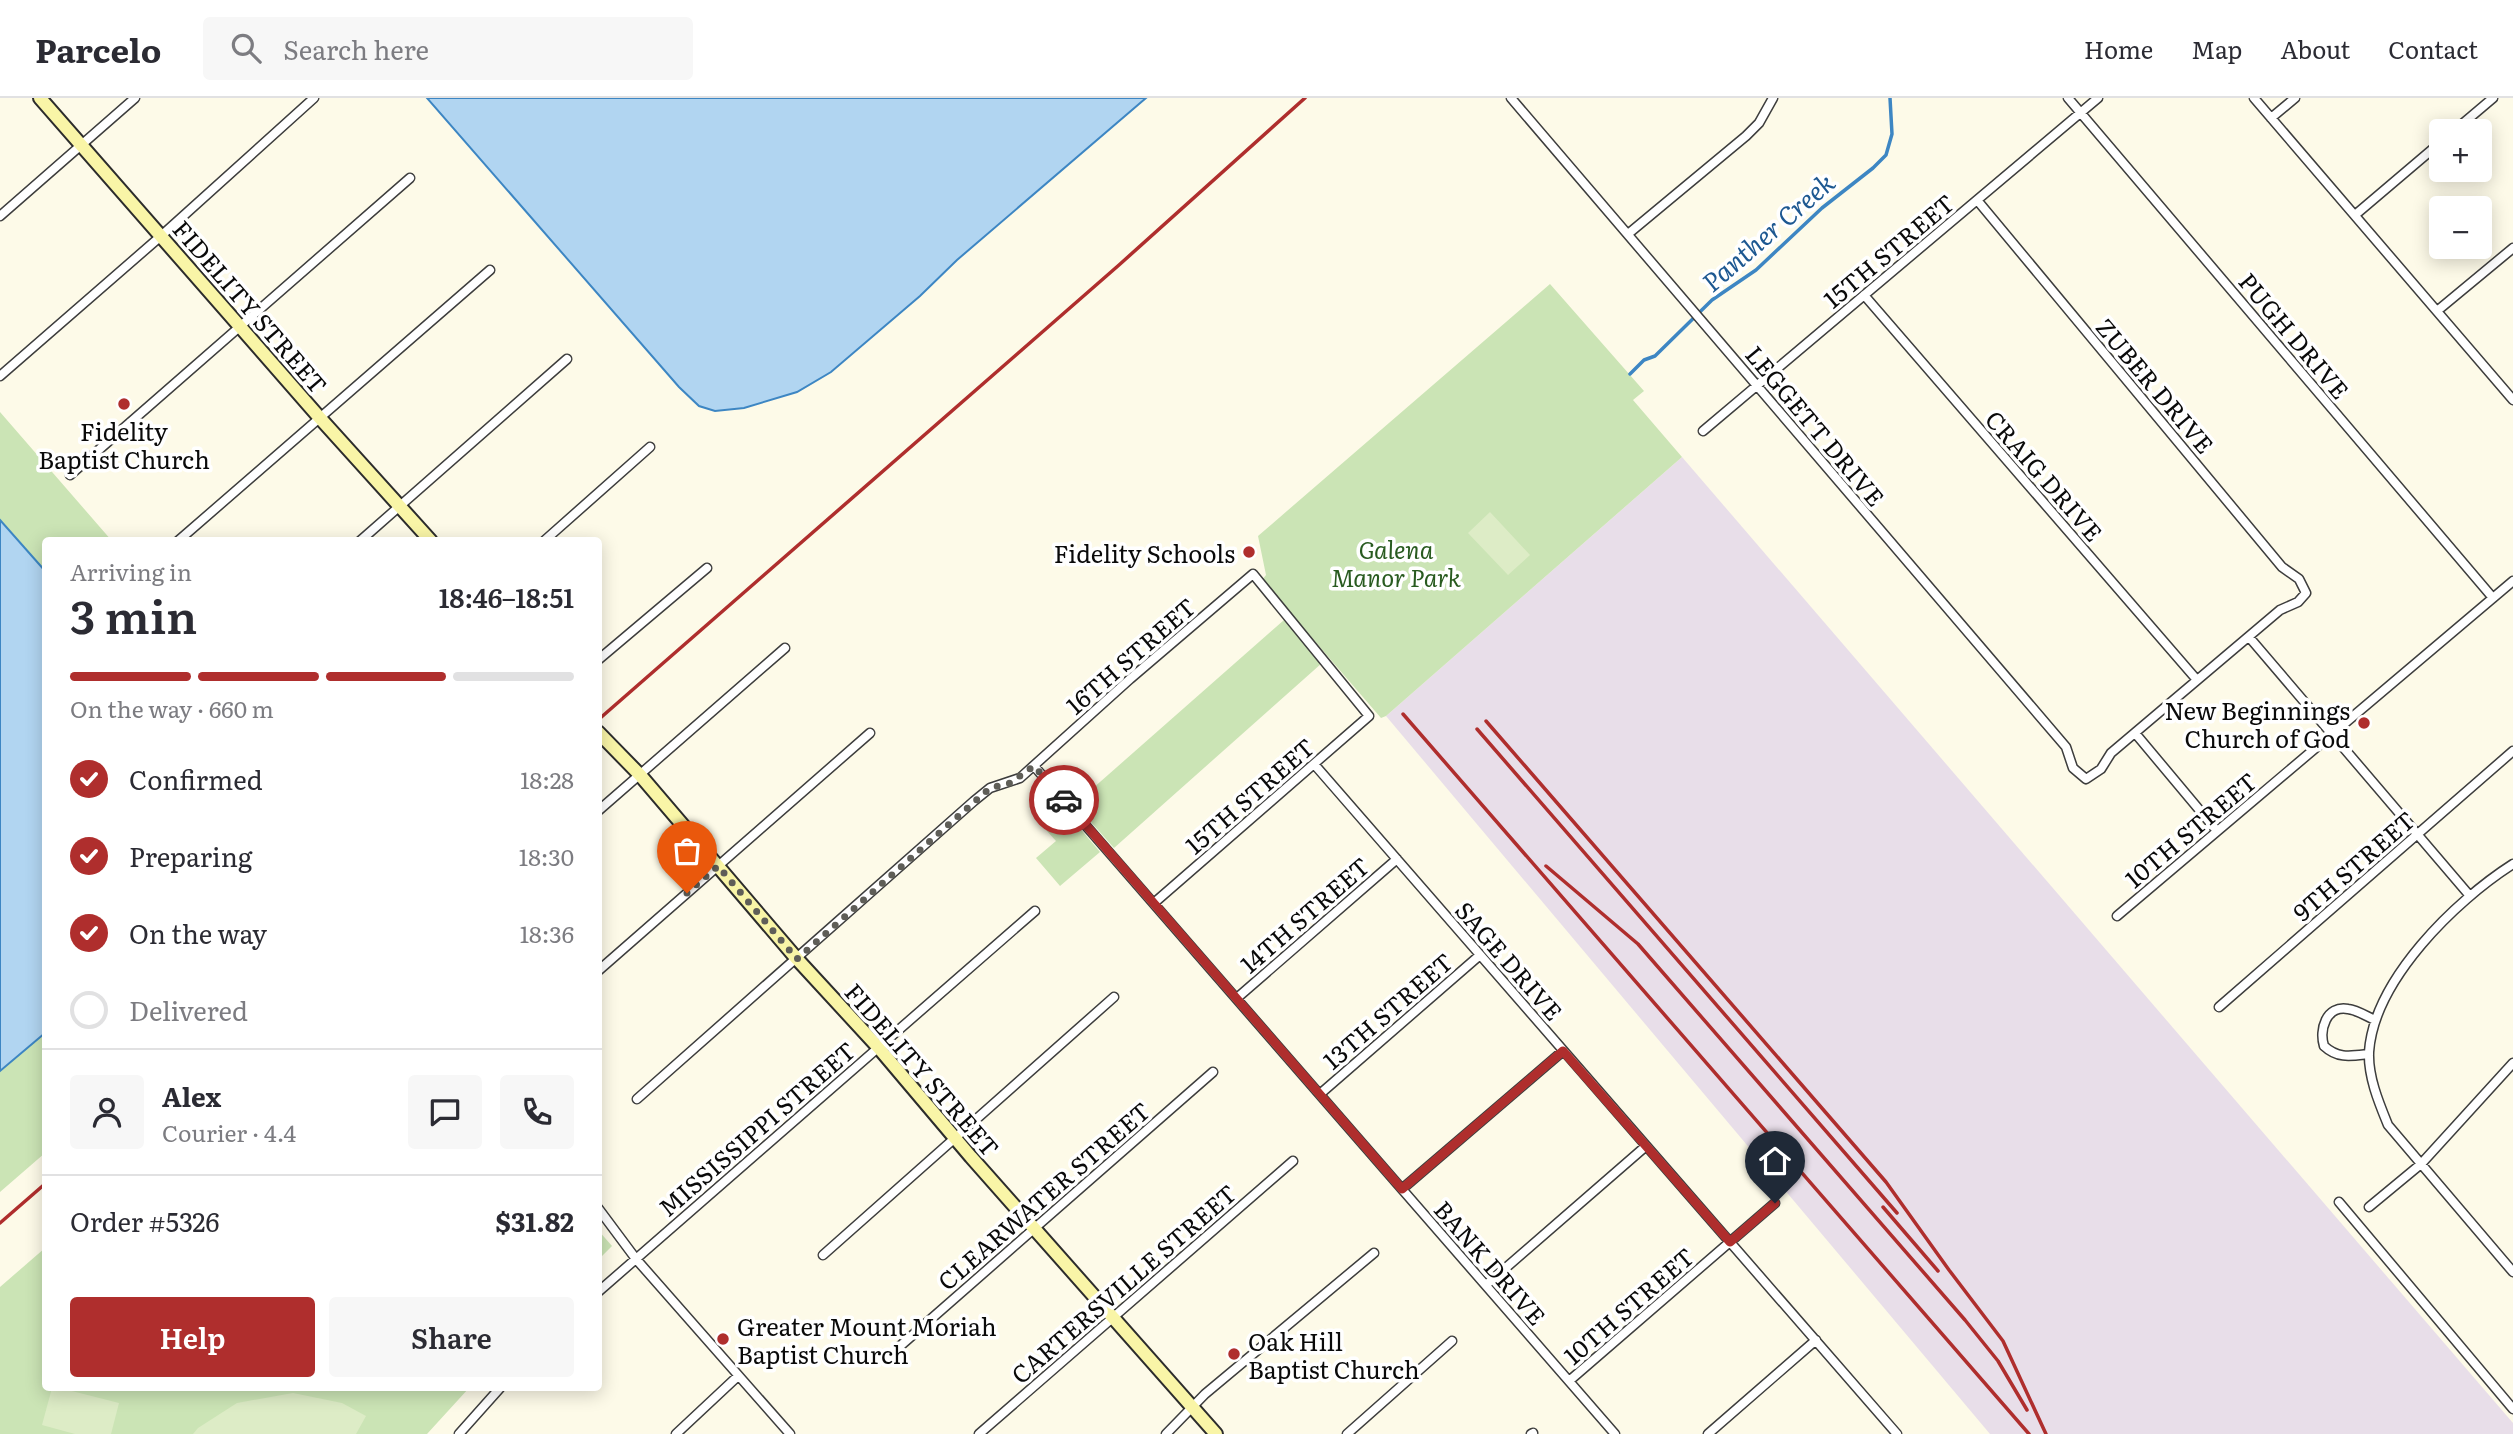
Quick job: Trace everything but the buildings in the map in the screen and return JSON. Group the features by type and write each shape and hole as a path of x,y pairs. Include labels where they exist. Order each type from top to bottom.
{"main road":[{"name":"FIDELITY STREET","path":"40,98 427,537"},
{"name":"FIDELITY STREET","path":"602,736 640,775 797,959 1216,1434"}],"street":[{"path":"0,216 135,98"},
{"path":"0,376 314,98"},
{"name":"LEGGETT DRIVE","path":"1511,98 2066,747 2073,768 2086,779 2101,769 2111,753 2135,733"},
{"path":"1628,234 1746,136 1759,123 1773,98"},
{"name":"PUGH DRIVE","path":"2068,98 2493,598"},
{"name":"15TH STREET","path":"1703,431 2098,98"},
{"path":"2255,98 2513,400"},
{"path":"2272,118 2295,98"},
{"path":"2468,119 2493,98"},
{"path":"2355,215 2429,152"},
{"path":"70,475 410,178"},
{"name":"ZUBER DRIVE","path":"1977,200 2282,567 2299,579 2306,593 2298,602 2280,610 2249,637"},
{"path":"2437,311 2513,247"},
{"path":"183,537 490,270"},
{"name":"CRAIG DRIVE","path":"1864,295 2197,680"},
{"path":"365,537 567,359"},
{"path":"549,537 650,447"},
{"path":"602,657 707,568"},
{"name":"15TH STREET","path":"1154,903 1369,716 1253,574"},
{"name":"16TH STREET","path":"637,1099 982,794 990,788 1020,778 1253,574"},
{"name":"10TH STREET","path":"2117,916 2513,581"},
{"path":"2217,831 2135,733 2249,637 2470,896"},
{"path":"602,808 785,648"},
{"path":"602,968 870,733"},
{"name":"9TH STREET","path":"2219,1007 2513,751"},
{"name":"SAGE DRIVE","path":"1314,764 1897,1434"},
{"name":"BANK DRIVE","path":"1034,766 1615,1434"},
{"name":"14TH STREET","path":"1237,999 1397,859"},
{"path":"2513,864 2470,896 2413,955 2391,988 2375,1020 2369,1054 2377,1097 2388,1125 2513,1272"},
{"name":"MISSISSIPPI STREET","path":"602,1289 1035,911"},
{"name":"13TH STREET","path":"1320,1094 1480,955"},
{"path":"823,1255 1114,997"},
{"path":"2369,1054 2340,1056 2331,1053 2324,1046 2322,1028 2333,1012 2341,1009 2350,1009 2375,1020"},
{"path":"1402,1189 1563,1051"},
{"path":"2369,1207 2421,1164 2513,1063"},
{"name":"CLEARWATER STREET","path":"899,1347 1213,1072"},
{"path":"1486,1285 1646,1146"},
{"name":"CARTERSVILLE STREET","path":"979,1434 1293,1161"},
{"path":"2339,1202 2513,1409"},
{"name":"10TH STREET","path":"1569,1381 1775,1203"},
{"path":"602,1213 636,1259 790,1434"},
{"path":"1166,1434 1205,1394 1374,1252"},
{"path":"1708,1434 1816,1340"},
{"path":"1347,1434 1452,1341"},
{"path":"676,1434 738,1376"},
{"path":"459,1434 497,1391"}],"shaded area":[{"path":"1682,457 2513,1423 2513,1434 1990,1434 1386,716"}],"green space":[{"name":"Galena Manor Park","path":"1550,284 1644,391 1633,400 1682,457 1381,718 1262,580 1266,575 1258,536"},
{"path":"0,412 109,537 42,537 42,1156 0,1192"},
{"path":"1490,512 1530,555 1508,575 1468,533"},
{"path":"1284,620 1322,663 1114,848 1075,804"},
{"path":"1067,813 1100,852 1060,886 1036,858 1056,841 1046,830"},
{"path":"602,1235 612,1246 602,1256"},
{"path":"42,1251 42,1391 466,1391 427,1434 0,1434 0,1287"},
{"path":"51,1391 72,1391 119,1403 111,1434 75,1434 42,1425"},
{"path":"293,1393 342,1403 366,1416 356,1434 193,1434 237,1403"}],"water":[{"path":"427,98 1146,98 831,372 797,392 744,408 715,411 699,406 679,387"},
{"path":"0,520 42,567 42,1036 0,1071"}],"waterway":[{"name":"Panther Creek","path":"1630,374 1644,360 1655,356 1712,300 1756,270 1822,208 1886,155 1892,134 1890,98"}],"railway":[{"path":"602,717 1119,265 1305,98"},
{"path":"1403,714 2029,1434"},
{"path":"1486,721 1886,1182 2003,1341 2046,1434"},
{"path":"1477,729 1897,1213"},
{"path":"1546,866 1638,944 1965,1320 1998,1361 2027,1410"},
{"path":"0,1223 42,1186"},
{"path":"1883,1207 1938,1271"}],"way so far":[{"path":"687,893 718,866 797,959 990,788 1010,783 1034,766 1064,800"}],"place":[{"name":"Fidelity Baptist Church","path":"124,404"},
{"name":"Fidelity Schools","path":"1249,552"},
{"name":"New Beginnings Church of God","path":"2364,723"},
{"name":"Greater Mount Moriah Baptist Church","path":"723,1339"},
{"name":"Oak Hill Baptist Church","path":"1234,1354"}],"route":[{"path":"1064,800 1402,1189 1563,1051 1730,1242 1775,1203"}]}
